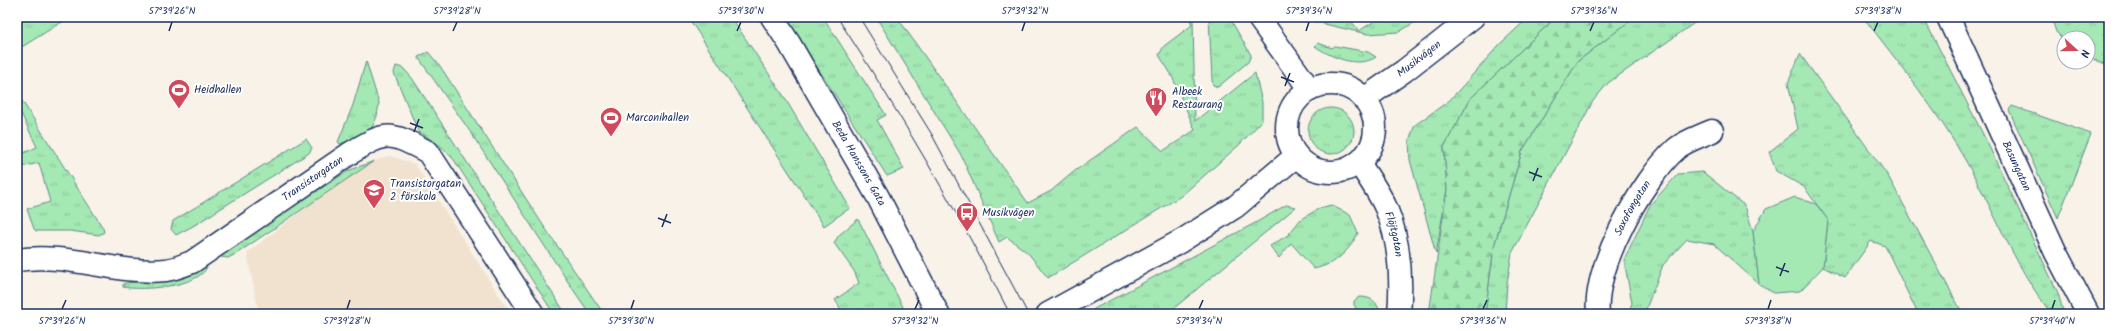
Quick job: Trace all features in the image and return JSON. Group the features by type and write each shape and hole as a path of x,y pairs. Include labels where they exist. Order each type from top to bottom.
{"street":[{"name":"Beda Hanssons Gata","path":"772,17 789,42 878,197 938,314"},
{"path":"1258,17 1310,90"},
{"name":"Musikvägen","path":"1364,99 1404,71 1473,17"},
{"name":"Basungatan","path":"1948,17 2056,253 2088,314"},
{"path":"1326,84 1343,86 1351,89 1364,99 1370,107 1375,127 1371,147 1359,163 1346,170 1332,173 1312,168 1296,156 1288,137 1288,120 1294,105 1301,96 1310,90 1326,84"},
{"name":"Saxofongatan","path":"1598,314 1597,307 1604,269 1628,216 1650,179 1677,148 1712,131"},
{"name":"Transistorgatan","path":"17,260 56,257 141,270 167,270 186,264 198,258 349,154 376,138 385,135 403,139 428,152 533,314"},
{"path":"1048,314 1181,241 1236,207 1296,156"},
{"name":"Flöjtgatan","path":"1359,163 1386,207 1393,230 1400,272 1399,314"}],"shaded area":[{"name":"Transistorgatan 2 förskola","path":"389,156 415,164 511,314 259,314 247,253 359,166"}],"green space":[{"path":"24,17 70,17 17,50 17,21"},
{"path":"688,17 731,17 783,95 850,208 824,226"},
{"path":"785,17 823,17 886,115 877,120 904,169 887,176"},
{"path":"876,17 897,17 1028,203 1051,191 1076,170 1138,127 1163,151 1195,130 1171,74 1159,55 1164,46 1192,25 1189,17 1193,17 1195,121 1255,73 1262,102 1262,121 1238,146 1181,196 1048,278 1028,253 1007,237 999,242 961,155"},
{"path":"1209,17 1229,17 1251,55 1248,62 1218,87 1213,85 1212,80"},
{"path":"1295,17 1348,17 1359,31 1381,17 1423,17 1399,32 1367,34"},
{"path":"1529,17 1556,17 1471,98 1444,147 1447,189 1436,254 1410,160 1409,140 1415,125 1450,100 1500,44"},
{"path":"1556,17 1635,17 1578,61 1522,151 1494,246 1485,314 1429,314 1447,189 1444,147 1471,98"},
{"path":"1635,17 1703,17 1608,83 1593,101 1512,253 1507,283 1505,314 1485,314 1494,246 1522,151 1578,61"},
{"path":"1863,17 1923,17 1986,140 2058,293 2063,311 2047,308 2035,291 2024,274 1967,163 1918,88"},
{"path":"2051,17 2109,17 2109,65 2096,61 2096,30 2056,30 2056,32"},
{"path":"1318,43 1332,48 1335,46 1368,52 1376,57 1361,62 1344,60 1328,54 1315,46"},
{"path":"428,52 440,66 543,225 604,314 590,314 572,288 469,130 418,57"},
{"path":"1800,54 1888,176 1963,314 1918,314 1885,246 1871,241 1845,278 1823,267 1828,220 1804,187 1776,171 1769,152 1798,129 1788,83"},
{"path":"366,61 379,103 377,116 373,126 363,135 340,144 338,142 353,105"},
{"path":"396,66 403,68 412,78 566,314 554,314 454,160 443,148 418,131 394,73"},
{"path":"17,93 103,228 104,232 99,235 70,231 36,231 34,229 27,209 50,202 39,163 17,168 17,156 37,147 19,109 17,109"},
{"path":"2012,106 2091,134 2058,218 2009,110"},
{"path":"1331,108 1344,112 1350,118 1354,131 1350,144 1344,150 1331,154 1318,150 1312,144 1308,131 1312,118 1318,112"},
{"path":"306,139 312,148 309,153 193,226 176,235 171,229 173,221"},
{"path":"374,161 236,254 228,258 221,257 222,252 348,171"},
{"path":"1703,172 1745,206 1753,231 1759,284 1714,244 1687,239 1663,265 1644,314 1628,314 1632,303 1624,260 1650,205 1678,174"},
{"path":"1795,197 1816,204 1828,220 1823,267 1800,291 1774,293 1759,284 1753,231 1766,209"},
{"path":"1286,205 1296,207 1167,314 1089,314 1094,309"},
{"path":"1331,205 1350,215 1358,233 1345,252 1335,261 1314,269 1291,243 1279,258 1270,246 1288,235 1301,219 1320,208"},
{"path":"858,219 903,307 900,314 844,314 835,300 859,283 854,271 834,243 839,235"},
{"path":"205,265 207,267 202,274 182,283 155,288 123,287 123,284 126,283 160,280"},
{"path":"1359,297 1370,299 1376,303 1380,314 1360,314 1354,305 1354,301"}],"tram line":[{"path":"837,17 928,163 1010,314"},
{"path":"859,17 931,133 1028,314"}],"place":[{"name":"Heidhallen","path":"179,110"},
{"name":"Albeek Restaurang","path":"1156,118"},
{"name":"Marconihallen","path":"611,138"},
{"name":"Transistorgatan 2 förskola","path":"374,210"},
{"name":"Musikvägen","path":"967,232"}]}
